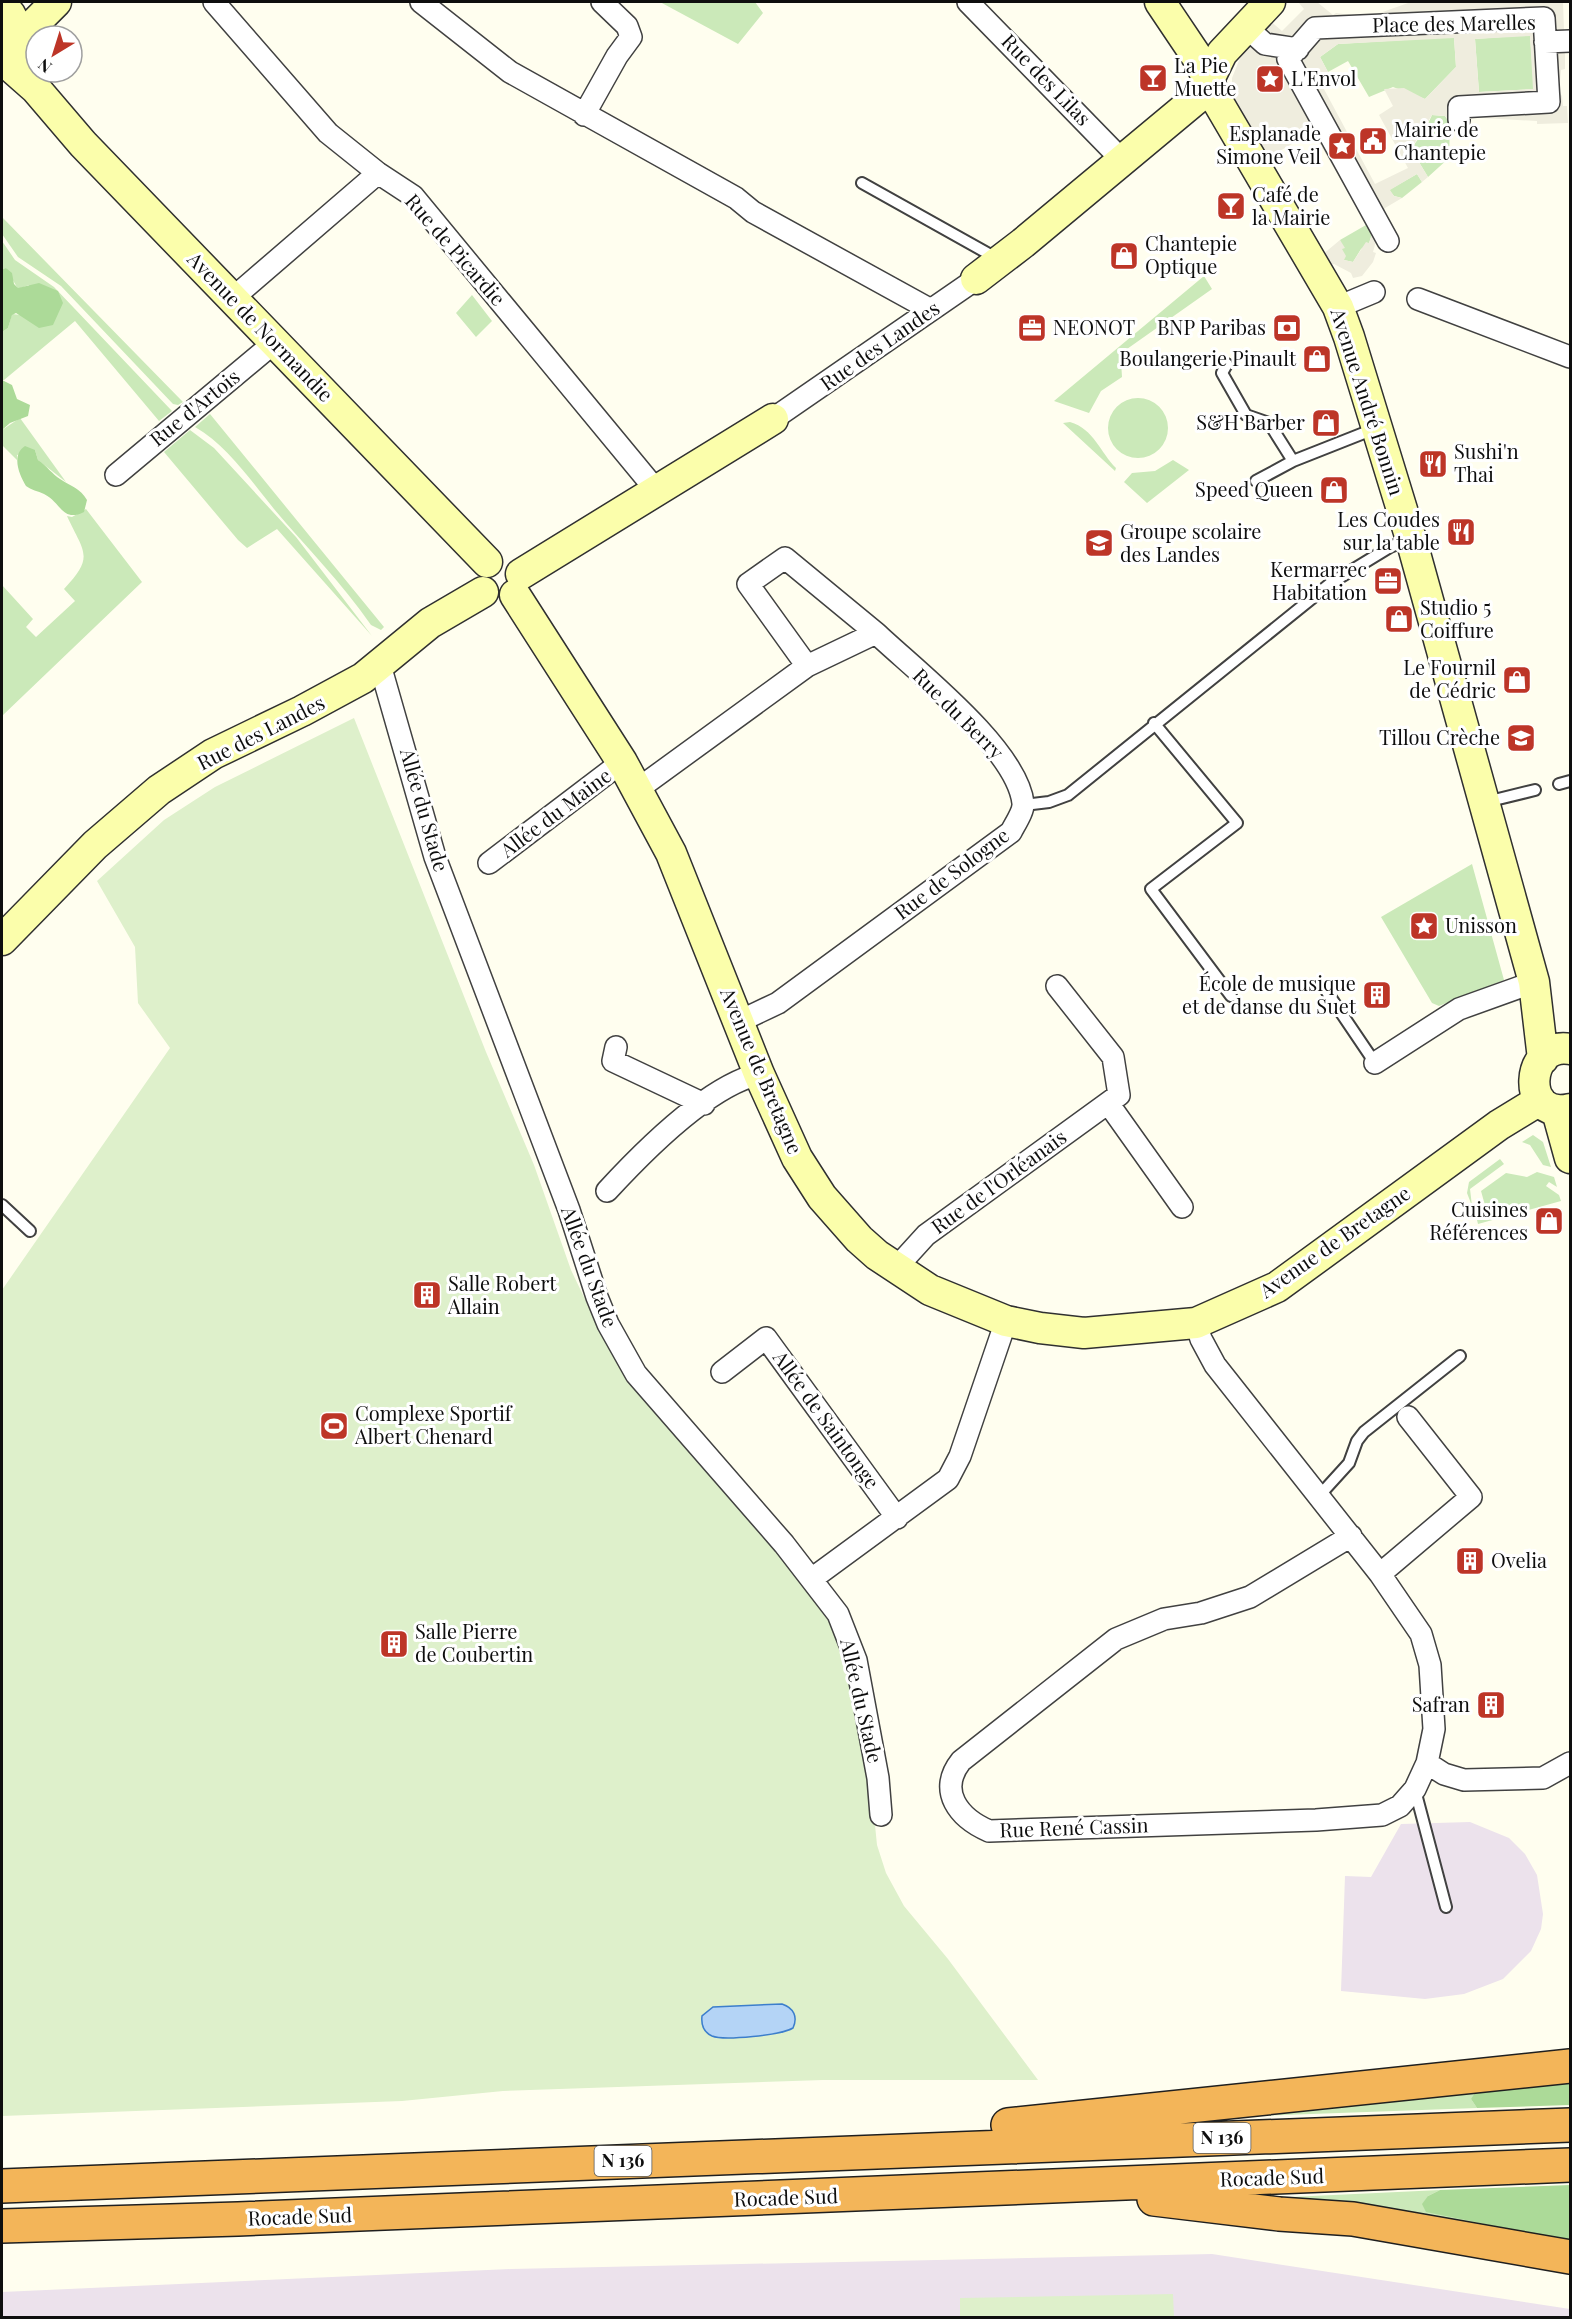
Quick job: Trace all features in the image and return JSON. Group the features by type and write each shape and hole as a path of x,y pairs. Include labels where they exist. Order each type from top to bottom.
{"highway":[{"path":"874,2151 916,2134 956,2129 1178,2109 1570,2066"},
{"name":"N 136","path":"2,2186 1570,2125"},
{"name":"Rocade Sud","path":"2,2226 1060,2187 1570,2165"},
{"path":"1060,2187 1278,2214 1353,2219 1570,2257"}],"street":[{"path":"3,7 43,2"},
{"path":"6,48 56,2"},
{"name":"Rue de Picardie","path":"213,2 328,133 378,173 413,196 656,490"},
{"path":"421,2 510,72 736,198 763,218 931,310"},
{"path":"584,115 617,56 631,38 627,26 602,2"},
{"name":"Rue des Lilas","path":"968,2 1122,160"},
{"name":"Avenue André Bonnin","path":"1160,2 1209,79 1220,104 1338,307 1411,539 1534,982"},
{"name":"Rue des Landes","path":"518,584 656,490 773,419 1001,261 1202,94 1222,53 1270,2"},
{"name":"Avenue de Normandie","path":"3,7 14,21 6,48 36,89 83,144 487,562"},
{"name":"Place des Marelles","path":"1298,48 1315,28 1541,10 1544,18 1549,102 1459,107 1459,120"},
{"path":"1246,27 1265,44 1298,48"},
{"path":"1545,42 1570,41"},
{"path":"1298,48 1288,59 1388,241"},
{"path":"233,298 378,173"},
{"path":"1338,307 1374,292"},
{"path":"1418,299 1570,357"},
{"name":"Rue d'Artois","path":"116,475 275,342"},
{"name":"Rue du Berry","path":"807,666 748,584 785,558 876,633 987,738 1009,766 1020,790 1024,806"},
{"path":"493,559 508,559 518,567 518,584 500,601 488,597 483,592 478,578 487,562 493,559"},
{"name":"Avenue de Bretagne","path":"518,584 638,789 671,853 783,1133 822,1197 859,1239 896,1268 930,1290 1006,1321 1040,1328 1084,1332 1196,1323 1277,1287 1500,1125 1556,1107"},
{"name":"Rue des Landes","path":"2,937 95,845 159,790 213,754 339,693 381,665 430,623 483,592"},
{"path":"638,789 807,666 876,633"},
{"name":"Allée du Stade","path":"381,665 435,857 569,1210 608,1324 636,1374 813,1578 838,1614 856,1660 878,1778 881,1815"},
{"name":"Allée du Maine","path":"489,863 622,762"},
{"name":"Rue de Sologne","path":"740,1021 778,1003 1011,832 1024,806"},
{"path":"1375,1063 1459,1009 1534,982 1560,1052 1534,1076 1536,1092 1556,1107 1570,1158"},
{"path":"1057,986 1113,1057 1119,1095 1108,1102 1182,1207"},
{"path":"616,1047 613,1061 704,1104"},
{"path":"607,1191 644,1150 737,1081 759,1074"},
{"name":"Rue de l'Orléanais","path":"896,1268 926,1234 1108,1102"},
{"path":"813,1578 948,1479 960,1456 1006,1321"},
{"name":"Rue René Cassin","path":"1196,1323 1201,1339 1215,1365 1351,1536 1417,1626 1427,1649 1434,1729 1427,1762 1415,1789 1400,1806 1382,1815 1296,1821 988,1831 971,1823 962,1814 950,1786 950,1777 961,1761 1116,1639 1164,1619 1209,1611 1250,1597 1351,1536"},
{"name":"Allée de Saintonge","path":"722,1372 765,1338 897,1518"},
{"path":"1380,1574 1471,1497 1408,1417"},
{"path":"1427,1762 1444,1774 1464,1780 1543,1778 1570,1763"}],"lane":[{"path":"862,183 1001,261"},
{"path":"1227,364 1222,373 1246,415 1269,423 1293,461"},
{"path":"1256,481 1293,461 1377,428"},
{"path":"1024,806 1048,802 1068,795 1154,723 1338,577 1390,547 1411,539"},
{"path":"1154,723 1237,823 1151,889 1232,996"},
{"path":"1559,784 1570,781"},
{"path":"1483,802 1535,790"},
{"path":"1327,992 1375,1063"},
{"path":"2,1204 30,1231"},
{"path":"1319,1496 1349,1463 1357,1441 1364,1432 1460,1356"},
{"path":"1415,1789 1446,1907"}],"shaded area":[{"path":"1317,2 1333,15 1336,13 1351,15 1377,14 1411,2 1563,2 1564,31 1570,31 1570,52 1565,52 1565,69 1561,70 1559,92 1563,106 1567,106 1568,123 1537,124 1537,121 1466,117 1450,123 1445,116 1432,115 1411,149 1428,177 1422,182 1417,174 1390,190 1394,196 1402,198 1385,208 1373,252 1376,253 1373,262 1362,276 1353,278 1351,273 1334,264 1329,266 1322,255 1340,240 1345,248 1342,249 1346,256 1344,260 1353,262 1366,242 1369,243 1372,234 1313,132 1264,160 1235,106 1232,95 1232,78 1242,53 1269,20 1282,31 1304,9 1299,3","holes":["1530,36 1533,89 1479,92 1475,39","1454,38 1456,67 1425,99 1404,88 1384,89 1393,106 1379,115 1408,168 1375,184 1318,78 1328,72 1320,57 1338,44"]},
{"path":"1470,1822 1509,1838 1525,1854 1537,1875 1543,1914 1541,1929 1531,1951 1503,1979 1464,1994 1425,1999 1341,1991 1345,1876 1371,1877 1401,1824"},
{"path":"1212,2254 1570,2309 1570,2317 2,2318 2,2292 511,2269"}],"green space":[{"path":"660,2 755,2 763,13 738,44"},
{"path":"1530,35 1534,89 1479,92 1475,39"},
{"path":"1454,37 1456,67 1425,99 1393,87 1369,97 1348,61 1328,72 1320,57 1338,44"},
{"path":"1432,115 1445,116 1450,123 1449,158 1428,177 1411,149"},
{"path":"1417,174 1422,182 1402,198 1394,196 1389,190"},
{"path":"2,217 183,402 178,405 173,404 61,286 18,257 2,234"},
{"path":"1366,225 1372,234 1369,243 1361,249 1353,262 1344,260 1340,240"},
{"path":"2,241 15,260 54,287 172,411 159,421 75,321 2,380 2,332 8,328 12,314 21,315 29,285 18,289 6,268 2,269"},
{"path":"6,268 12,273 14,284 18,288 39,283 58,291 63,303 53,325 39,328 16,313 12,315 8,328 2,332 2,269"},
{"path":"1204,276 1212,289 1127,349 1121,361 1122,377 1101,391 1089,413 1054,401"},
{"path":"472,295 492,321 476,337 456,313"},
{"path":"2,380 12,385 17,399 30,405 28,416 10,423 2,430"},
{"path":"1132,398 1144,398 1160,406 1166,416 1168,428 1166,440 1160,450 1144,458 1132,458 1116,450 1108,434 1108,422 1116,406"},
{"path":"210,414 384,627 381,630 371,625 336,580 228,453 195,427"},
{"path":"20,418 66,482 38,460 35,450 17,455 17,460 2,445 2,430"},
{"path":"1070,422 1091,435 1116,468 1115,471 1063,423"},
{"path":"190,430 214,448 296,537 372,636 277,529 247,548 238,540 164,452"},
{"path":"25,446 35,450 38,460 57,477 82,493 87,500 84,512 77,515 66,513 50,498 26,486 17,459"},
{"path":"1173,460 1189,470 1147,503 1124,482 1132,473 1155,471"},
{"path":"86,509 142,582 2,716 2,585 33,619 26,627 36,637 75,601 64,589 80,569 84,554 67,516 72,517"},
{"name":"Complexe Sportif Albert Chenard","path":"354,718 486,1052 534,1165 571,1270 605,1341 654,1412 773,1545 832,1626 844,1653 870,1775 877,1845 886,1873 904,1906 948,1959 1038,2080 823,2080 503,2091 402,2101 2,2116 2,1290 170,1048 138,1003 135,947 97,881 164,820 215,787"},
{"path":"1472,864 1504,980 1439,1006 1432,1003 1381,917"},
{"path":"1533,1135 1543,1142 1551,1167 1543,1165 1530,1145 1522,1142"},
{"path":"1500,1159 1504,1164 1470,1189 1472,1206 1467,1193 1469,1182"},
{"path":"1537,1172 1554,1177 1557,1187 1549,1182 1546,1186 1559,1195 1561,1201 1478,1224 1477,1220 1488,1216 1481,1191 1506,1173 1527,1177"},
{"path":"1570,2075 1471,2099 1477,2108 1228,2117"},
{"path":"1570,2076 1570,2105 1477,2108 1471,2099 1475,2093"},
{"path":"1570,2185 1570,2241 1426,2212 1422,2204 1428,2196 1440,2190"},
{"path":"1440,2190 1428,2196 1570,2241 1248,2199"},
{"path":"1173,2294 1174,2317 960,2317 960,2298"}],"water":[{"path":"782,2004 792,2010 795,2017 793,2028 787,2031 728,2038 712,2036 702,2025 702,2016 713,2007"}],"place":[{"name":"La Pie Muette","path":"1153,78"},
{"name":"L'Envol","path":"1270,79"},
{"name":"Mairie de Chantepie","path":"1373,141"},
{"name":"Esplanade Simone Veil","path":"1342,146"},
{"name":"Café de la Mairie","path":"1231,206"},
{"name":"Chantepie Optique","path":"1124,256"},
{"name":"NEONOT","path":"1032,328"},
{"name":"BNP Paribas","path":"1287,328"},
{"name":"Boulangerie Pinault","path":"1317,359"},
{"name":"S&H Barber","path":"1326,423"},
{"name":"Sushi'n Thai","path":"1433,464"},
{"name":"Speed Queen","path":"1334,490"},
{"name":"Les Coudes sur la table","path":"1461,532"},
{"name":"Groupe scolaire des Landes","path":"1099,543"},
{"name":"Kermarrec Habitation","path":"1388,581"},
{"name":"Studio 5 Coiffure","path":"1399,619"},
{"name":"Le Fournil de Cédric","path":"1517,680"},
{"name":"Tillou Crèche","path":"1521,738"},
{"name":"Unisson","path":"1424,926"},
{"name":"École de musique et de danse du Suet","path":"1377,995"},
{"name":"Cuisines Références","path":"1549,1221"},
{"name":"Salle Robert Allain","path":"427,1295"},
{"name":"Complexe Sportif Albert Chenard","path":"334,1426"},
{"name":"Ovelia","path":"1470,1561"},
{"name":"Salle Pierre de Coubertin","path":"394,1644"},
{"name":"Safran","path":"1491,1705"}]}
